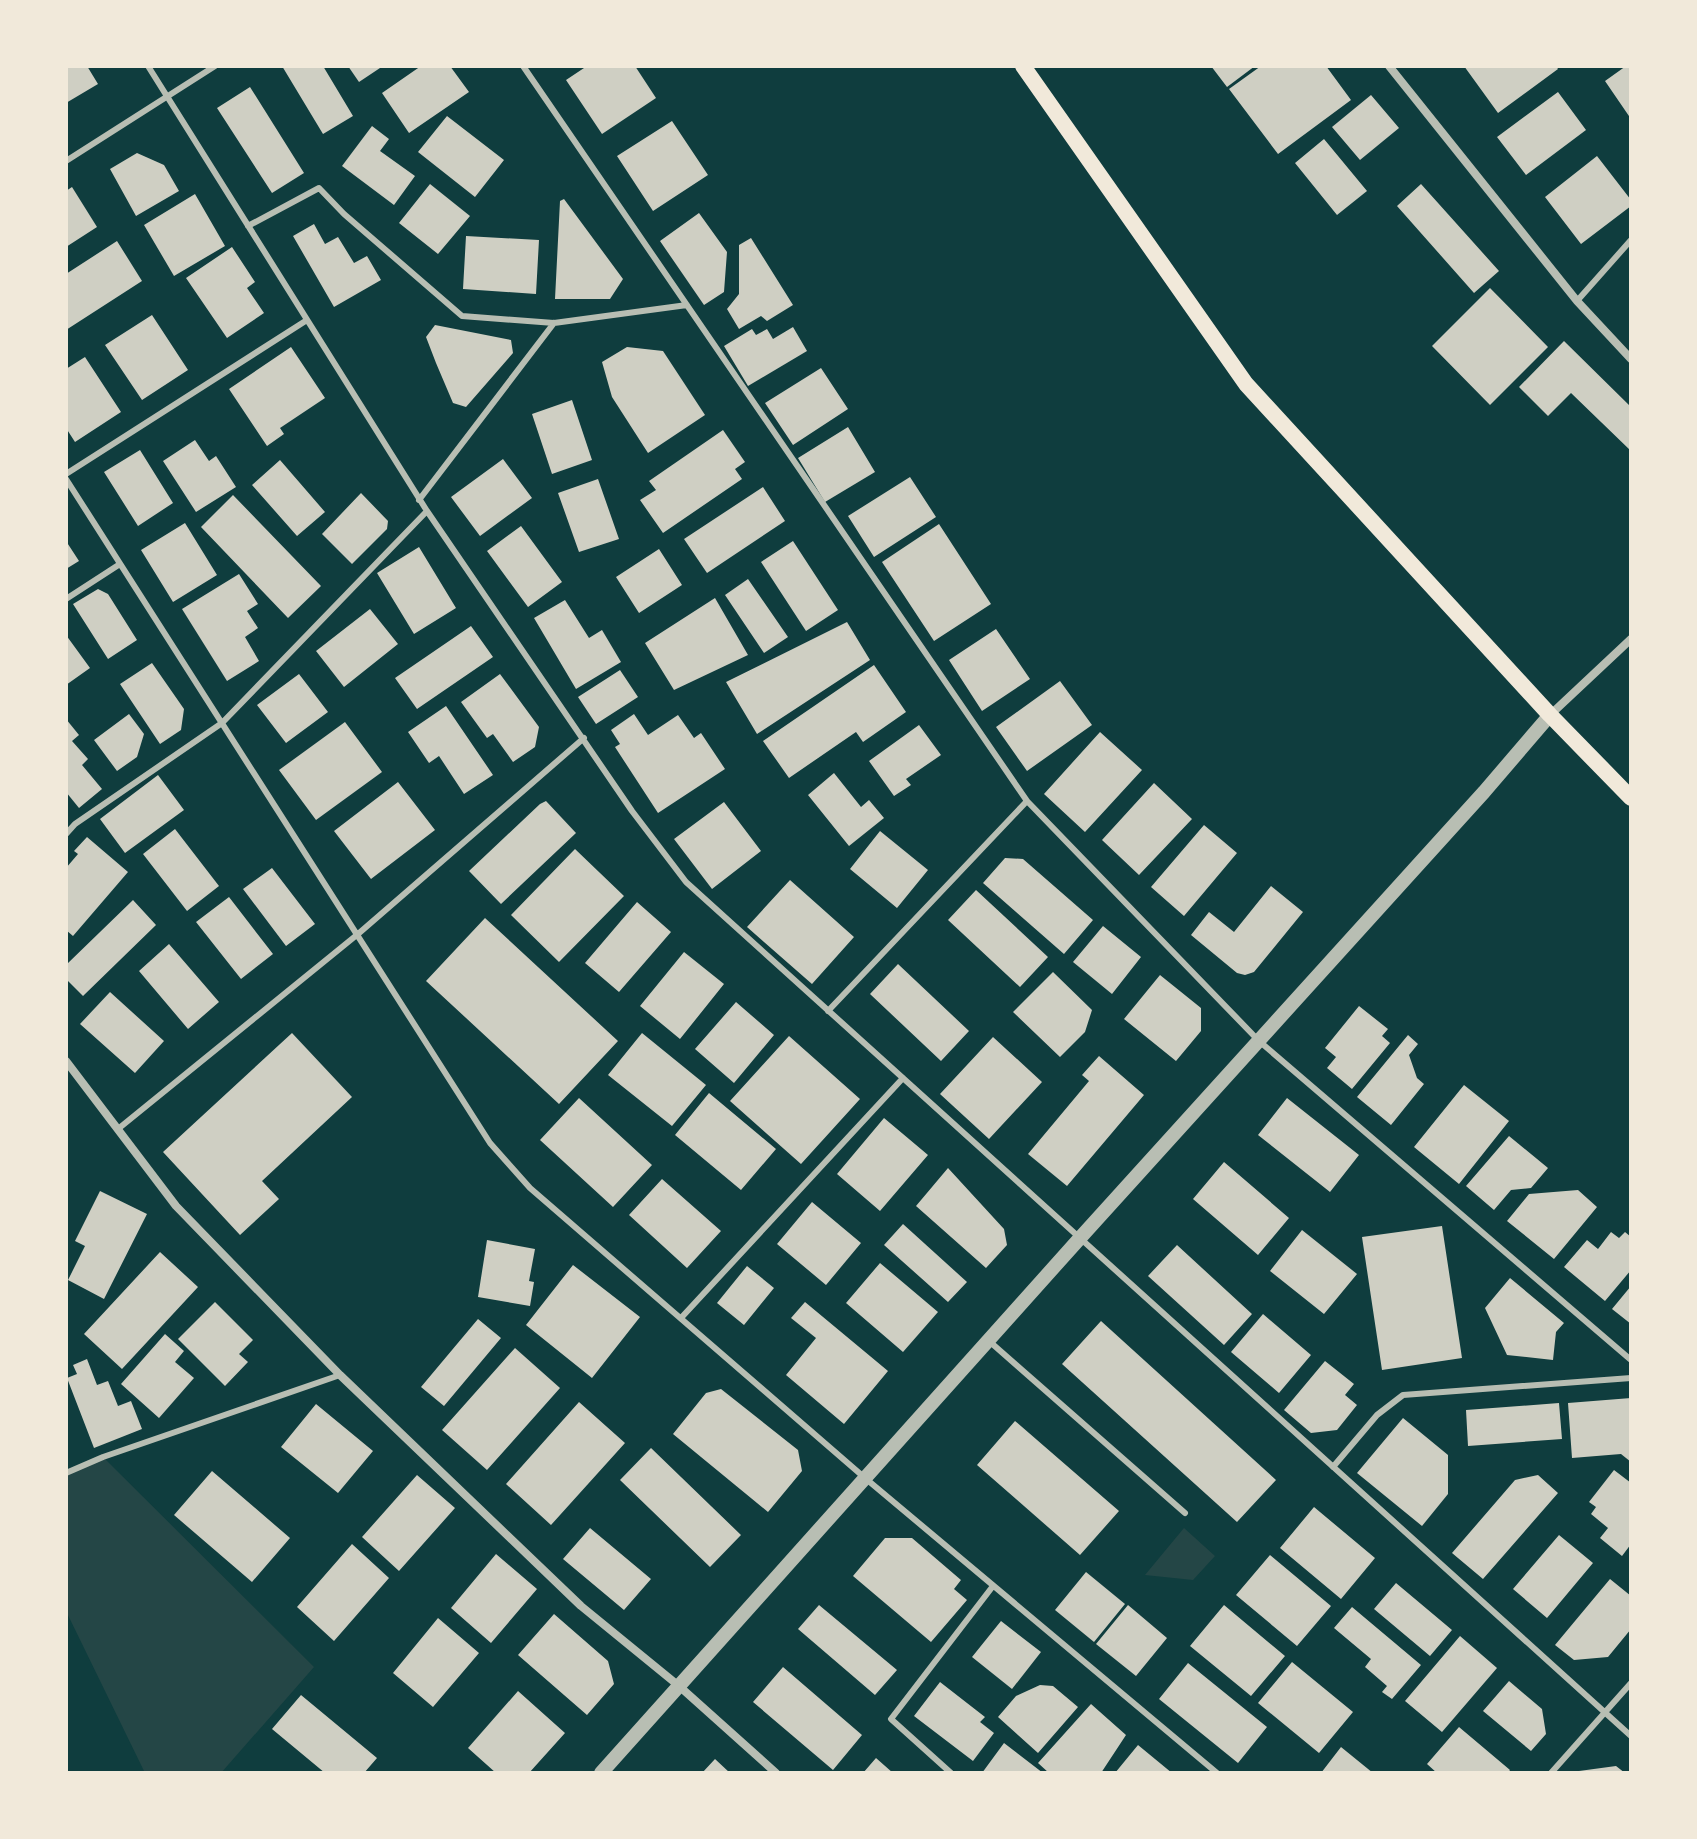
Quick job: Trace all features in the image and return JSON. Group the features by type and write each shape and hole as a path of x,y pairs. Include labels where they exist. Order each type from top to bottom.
{"main road":[{"path":"1023,66 1246,384 1550,715 1631,798"}],"street":[{"path":"1389,66 1577,301 1631,359"},
{"path":"601,1773 1550,715 1631,639"},
{"path":"66,1061 176,1206 340,1375 581,1606 679,1686 776,1773"}],"lane":[{"path":"148,66 419,500 632,811 686,882 1631,1736"},
{"path":"66,161 215,66"},
{"path":"523,66 1027,801 1259,1041 1631,1360"},
{"path":"248,226 319,188 344,214 462,316 554,323 687,305"},
{"path":"1577,301 1631,240"},
{"path":"307,320 66,476 120,564 490,1143 530,1188 865,1478 1217,1773"},
{"path":"419,500 554,323"},
{"path":"66,834 75,824 222,723 427,511"},
{"path":"66,599 120,564"},
{"path":"118,1129 358,934 584,738"},
{"path":"828,1011 1027,801"},
{"path":"681,1318 903,1078"},
{"path":"989,1341 1185,1513"},
{"path":"66,1473 103,1457 340,1375"},
{"path":"1333,1467 1377,1415 1403,1395 1631,1378"},
{"path":"951,1773 891,1719 993,1586"},
{"path":"1551,1773 1631,1683"}],"shaded area":[{"path":"103,1457 314,1667 221,1773 145,1773 66,1611 66,1473"},
{"path":"1184,1528 1215,1556 1193,1580 1145,1575"}],"building":[{"path":"66,66 87,66 98,84 66,103"},
{"path":"282,66 323,66 353,116 323,134"},
{"path":"348,66 383,66 359,82"},
{"path":"421,66 450,66 469,92 409,133 382,93"},
{"path":"587,66 635,66 656,98 602,134 566,80"},
{"path":"1211,66 1255,66 1227,87"},
{"path":"1261,66 1326,66 1351,100 1278,154 1229,89"},
{"path":"1464,66 1556,66 1558,69 1498,113"},
{"path":"1626,66 1631,66 1631,119 1605,81"},
{"path":"250,87 304,173 272,193 217,108"},
{"path":"1558,92 1586,130 1526,175 1497,137"},
{"path":"1371,95 1399,128 1360,160 1332,127"},
{"path":"447,116 504,160 475,197 418,152"},
{"path":"672,121 708,175 653,211 617,156"},
{"path":"372,126 389,139 380,151 415,176 394,205 342,166"},
{"path":"1324,139 1367,191 1337,215 1295,163"},
{"path":"137,153 164,165 179,191 136,216 110,169"},
{"path":"1597,156 1631,200 1631,206 1581,244 1545,197"},
{"path":"430,184 470,216 438,254 399,223"},
{"path":"1421,184 1499,271 1474,293 1397,206"},
{"path":"72,187 97,227 66,247 66,191"},
{"path":"195,194 225,246 174,276 144,225"},
{"path":"564,199 623,279 610,299 555,299 560,201"},
{"path":"699,213 727,252 724,292 704,305 660,241"},
{"path":"314,224 325,244 338,237 354,263 367,256 381,280 334,307 293,236"},
{"path":"466,236 539,240 536,294 463,289"},
{"path":"751,238 793,305 767,321 761,316 739,329 727,309 739,294 739,245"},
{"path":"117,241 142,281 66,330 66,274"},
{"path":"232,247 255,282 247,288 264,313 227,338 186,278"},
{"path":"1490,288 1548,347 1490,405 1432,346"},
{"path":"152,315 188,370 142,400 105,345"},
{"path":"435,325 511,340 513,353 466,407 453,403 426,337"},
{"path":"793,327 807,351 748,386 724,346 752,329 756,335 767,329 773,339"},
{"path":"1564,341 1631,407 1631,451 1571,393 1548,416 1519,387"},
{"path":"291,347 325,398 280,428 284,434 267,446 229,389"},
{"path":"627,347 663,351 705,415 648,453 612,397 602,362"},
{"path":"85,357 121,412 75,442 66,428 66,369"},
{"path":"821,368 848,409 793,445 765,403"},
{"path":"572,400 592,460 552,474 532,414"},
{"path":"848,427 875,472 825,502 798,458"},
{"path":"723,430 745,462 735,469 742,479 663,533 640,500 656,490 649,481"},
{"path":"195,440 209,461 216,456 236,487 196,512 163,461"},
{"path":"140,450 173,503 138,526 104,472"},
{"path":"503,459 532,498 480,536 451,497"},
{"path":"280,460 325,512 297,536 252,485"},
{"path":"910,477 936,517 874,557 848,516"},
{"path":"598,479 619,539 579,552 558,493"},
{"path":"763,487 785,521 707,573 684,539"},
{"path":"361,493 388,521 387,529 352,564 322,534"},
{"path":"233,495 321,586 288,618 201,527"},
{"path":"185,523 217,575 173,602 141,550"},
{"path":"939,524 991,604 934,641 882,562"},
{"path":"521,526 562,582 528,607 487,551"},
{"path":"66,541 79,561 66,569"},
{"path":"793,541 838,610 806,631 761,562"},
{"path":"419,547 456,608 414,634 377,573"},
{"path":"659,549 682,585 639,613 616,577"},
{"path":"239,574 258,604 247,611 258,628 245,637 259,661 227,681 182,609"},
{"path":"748,579 788,637 764,653 725,595"},
{"path":"98,589 108,594 137,640 108,659 73,604"},
{"path":"715,598 748,655 674,690 645,643"},
{"path":"565,600 589,638 602,630 621,662 576,689 534,618"},
{"path":"370,609 398,644 344,687 316,651"},
{"path":"847,622 870,660 757,734 726,682"},
{"path":"471,626 493,657 417,709 395,678"},
{"path":"996,629 1030,679 982,711 949,660"},
{"path":"66,635 90,668 66,685"},
{"path":"152,663 184,709 181,730 160,744 120,684"},
{"path":"874,665 906,712 863,742 856,732 789,778 763,741"},
{"path":"620,670 638,697 596,724 578,697"},
{"path":"299,674 328,712 286,743 257,705"},
{"path":"500,674 539,727 535,747 513,762 493,734 487,738 461,702"},
{"path":"1060,681 1092,725 1027,771 996,727"},
{"path":"446,706 493,775 464,794 439,756 429,763 408,732"},
{"path":"129,714 144,734 137,757 117,771 94,740"},
{"path":"634,714 648,735 678,715 694,738 701,733 725,769 658,813 615,747 620,744 611,730"},
{"path":"66,719 79,735 72,741 88,759 82,765 102,789 79,808 66,792"},
{"path":"345,722 382,772 316,820 279,770"},
{"path":"919,725 941,755 906,779 911,785 894,796 869,761"},
{"path":"1100,732 1142,770 1085,832 1044,794"},
{"path":"834,773 861,807 869,800 884,818 849,846 808,795"},
{"path":"158,775 184,810 125,853 100,819"},
{"path":"398,782 435,830 371,879 334,831"},
{"path":"1154,783 1192,819 1139,875 1102,840"},
{"path":"546,801 576,833 501,904 469,871"},
{"path":"724,802 761,851 712,889 674,839"},
{"path":"1204,825 1237,853 1184,916 1151,887"},
{"path":"175,829 219,886 187,911 143,854"},
{"path":"880,831 928,870 897,908 850,869"},
{"path":"87,837 128,872 73,936 66,930 66,868 78,854 74,851"},
{"path":"575,849 624,896 559,962 511,915"},
{"path":"1005,858 1023,859 1093,920 1064,954 983,883"},
{"path":"272,868 315,924 286,946 243,889"},
{"path":"790,880 854,937 812,984 747,927"},
{"path":"1271,886 1303,912 1254,972 1245,975 1237,973 1191,935 1209,912 1234,932"},
{"path":"976,890 1048,957 1020,987 948,920"},
{"path":"229,897 273,954 241,979 196,922"},
{"path":"133,900 156,925 83,996 66,979 66,965"},
{"path":"637,902 671,932 619,992 585,963"},
{"path":"485,918 618,1041 559,1104 426,981"},
{"path":"1103,926 1141,957 1112,994 1073,962"},
{"path":"169,944 219,1002 188,1029 139,971"},
{"path":"684,952 724,984 680,1039 640,1006"},
{"path":"898,964 969,1031 941,1061 870,994"},
{"path":"1053,972 1092,1010 1085,1032 1060,1057 1013,1012"},
{"path":"1160,975 1201,1008 1201,1031 1176,1061 1124,1019"},
{"path":"110,992 164,1041 135,1073 80,1024"},
{"path":"736,1002 774,1035 734,1083 695,1049"},
{"path":"1359,1006 1388,1029 1382,1036 1390,1043 1352,1089 1327,1068 1336,1057 1325,1048"},
{"path":"292,1033 352,1097 262,1181 279,1199 240,1235 163,1152"},
{"path":"642,1033 706,1085 672,1126 608,1075"},
{"path":"1408,1035 1418,1044 1409,1055 1417,1078 1424,1084 1391,1125 1357,1097"},
{"path":"789,1036 860,1099 801,1164 730,1101"},
{"path":"993,1037 1042,1082 989,1139 940,1094"},
{"path":"1099,1056 1144,1095 1067,1186 1028,1154 1089,1081 1082,1075"},
{"path":"1464,1085 1509,1121 1459,1184 1414,1147"},
{"path":"709,1093 776,1149 741,1190 675,1135"},
{"path":"579,1098 652,1165 613,1207 540,1140"},
{"path":"1287,1098 1359,1155 1330,1192 1258,1135"},
{"path":"884,1118 928,1155 880,1211 837,1174"},
{"path":"1509,1136 1548,1168 1531,1188 1511,1190 1494,1210 1466,1186"},
{"path":"1224,1162 1289,1218 1258,1255 1193,1199"},
{"path":"948,1168 1004,1229 1007,1245 986,1268 916,1206"},
{"path":"662,1179 721,1231 687,1268 629,1215"},
{"path":"1578,1190 1597,1207 1554,1259 1507,1221 1529,1194"},
{"path":"100,1191 147,1214 104,1299 68,1280 85,1246 75,1241"},
{"path":"812,1202 861,1243 826,1285 777,1244"},
{"path":"903,1224 967,1282 948,1302 884,1245"},
{"path":"1442,1226 1462,1358 1382,1370 1362,1237"},
{"path":"1302,1230 1357,1274 1324,1314 1270,1271"},
{"path":"1611,1232 1619,1238 1625,1232 1631,1237 1631,1270 1605,1301 1564,1267 1587,1240 1598,1249"},
{"path":"487,1240 535,1249 529,1281 534,1282 530,1306 478,1297"},
{"path":"1177,1245 1252,1314 1224,1345 1148,1276"},
{"path":"160,1252 198,1287 122,1369 84,1334"},
{"path":"880,1263 938,1312 903,1352 846,1303"},
{"path":"573,1265 640,1317 592,1378 526,1325"},
{"path":"747,1266 774,1288 744,1325 717,1303"},
{"path":"1510,1278 1564,1323 1556,1332 1553,1360 1507,1355 1485,1308"},
{"path":"1631,1286 1631,1324 1612,1309"},
{"path":"215,1302 253,1340 239,1354 248,1362 225,1386 178,1339"},
{"path":"805,1302 888,1371 844,1424 786,1375 816,1338 791,1318"},
{"path":"1263,1314 1311,1355 1279,1393 1231,1352"},
{"path":"478,1319 501,1338 444,1406 421,1387"},
{"path":"1101,1321 1276,1480 1237,1522 1062,1364"},
{"path":"165,1334 184,1351 175,1362 194,1378 159,1418 121,1384"},
{"path":"515,1348 560,1388 487,1470 442,1430"},
{"path":"87,1359 97,1385 108,1381 118,1406 131,1401 142,1429 94,1448 67,1378 77,1374 73,1365"},
{"path":"1325,1361 1354,1384 1345,1395 1357,1405 1337,1430 1311,1433 1284,1410"},
{"path":"721,1389 798,1450 802,1471 768,1512 673,1434 706,1393"},
{"path":"1631,1398 1631,1462 1621,1454 1572,1458 1568,1403"},
{"path":"579,1402 625,1443 551,1525 506,1484"},
{"path":"1559,1403 1562,1439 1468,1446 1466,1410"},
{"path":"316,1404 373,1451 338,1493 281,1447"},
{"path":"1403,1418 1448,1455 1448,1494 1422,1526 1357,1473"},
{"path":"1015,1421 1119,1511 1080,1555 977,1465"},
{"path":"651,1448 741,1535 710,1567 620,1480"},
{"path":"1614,1470 1631,1483 1631,1544 1622,1556 1600,1538 1608,1528 1591,1514 1596,1507 1589,1502"},
{"path":"212,1471 290,1538 252,1582 174,1515"},
{"path":"417,1475 455,1508 399,1571 362,1537"},
{"path":"1538,1475 1558,1493 1483,1579 1452,1553 1515,1480"},
{"path":"1314,1507 1375,1558 1341,1599 1280,1548"},
{"path":"590,1528 651,1579 624,1610 563,1559"},
{"path":"1559,1535 1593,1563 1547,1618 1513,1589"},
{"path":"885,1538 912,1538 961,1580 954,1589 967,1600 931,1642 853,1576"},
{"path":"352,1544 389,1578 334,1641 297,1607"},
{"path":"496,1554 537,1589 491,1643 451,1608"},
{"path":"1270,1555 1331,1606 1297,1646 1236,1595"},
{"path":"1086,1572 1125,1604 1094,1642 1055,1610"},
{"path":"1610,1579 1631,1596 1631,1629 1608,1657 1574,1660 1555,1645"},
{"path":"1396,1583 1452,1630 1430,1656 1374,1609"},
{"path":"819,1605 897,1670 875,1695 798,1629"},
{"path":"1128,1605 1167,1638 1136,1676 1096,1644"},
{"path":"1224,1605 1285,1656 1251,1696 1190,1646"},
{"path":"1352,1607 1421,1665 1392,1699 1382,1692 1387,1686 1365,1667 1371,1659 1334,1628"},
{"path":"554,1614 608,1661 614,1684 587,1715 518,1655"},
{"path":"438,1618 479,1653 433,1707 393,1673"},
{"path":"1001,1621 1041,1652 1012,1689 972,1657"},
{"path":"1460,1636 1497,1668 1442,1732 1405,1701"},
{"path":"1292,1662 1353,1712 1319,1753 1258,1703"},
{"path":"1188,1663 1267,1727 1238,1763 1159,1699"},
{"path":"783,1667 862,1735 833,1770 753,1702"},
{"path":"1509,1681 1542,1709 1546,1734 1531,1751 1483,1711"},
{"path":"940,1682 985,1717 980,1722 994,1733 973,1761 914,1716"},
{"path":"1040,1685 1053,1686 1078,1707 1038,1753 998,1717 1016,1696"},
{"path":"518,1691 565,1733 529,1773 496,1773 468,1748"},
{"path":"301,1695 377,1758 364,1773 325,1773 272,1729"},
{"path":"1091,1704 1126,1735 1101,1773 1049,1773 1038,1763"},
{"path":"1459,1727 1510,1770 1508,1773 1437,1773 1427,1764"},
{"path":"1004,1743 1043,1773 982,1773"},
{"path":"1138,1745 1172,1773 1115,1773"},
{"path":"1341,1747 1373,1773 1321,1773"},
{"path":"876,1758 893,1773 863,1773"},
{"path":"715,1759 730,1773 702,1773"},
{"path":"1616,1766 1625,1773 1579,1771"}]}
